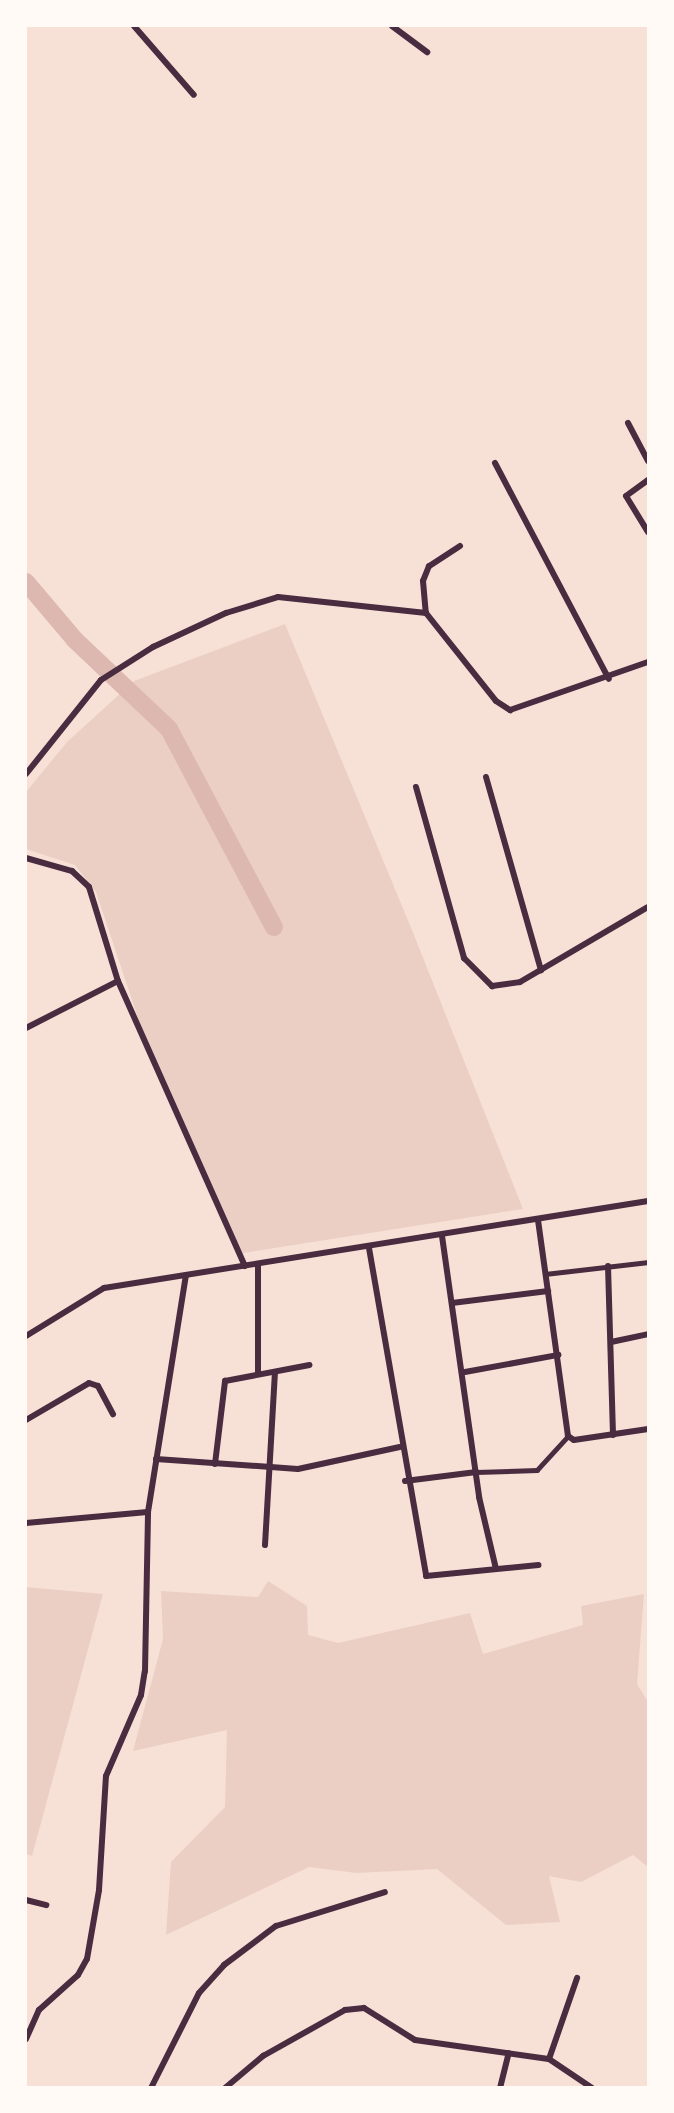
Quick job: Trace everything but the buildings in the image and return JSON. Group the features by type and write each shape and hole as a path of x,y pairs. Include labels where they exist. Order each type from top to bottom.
{"street":[{"path":"134,26 194,95"},
{"path":"392,26 427,51"},
{"path":"628,423 648,461"},
{"path":"495,463 609,679"},
{"path":"648,480 626,496 648,532"},
{"path":"460,546 429,566 423,581 426,614 496,701 510,710 609,679 648,662"},
{"path":"26,774 101,680 153,647 226,613 278,597 426,614"},
{"path":"486,777 541,970"},
{"path":"416,787 464,958 492,986 520,982 648,907"},
{"path":"26,858 72,871 88,887 118,981 245,1266"},
{"path":"26,1028 118,981"},
{"path":"26,1336 104,1288 369,1248 648,1201"},
{"path":"538,1220 568,1436 613,1435 648,1429"},
{"path":"442,1236 465,1372 476,1472 496,1569"},
{"path":"369,1248 405,1482 426,1575 538,1564"},
{"path":"258,1264 258,1371"},
{"path":"608,1266 613,1435"},
{"path":"26,2039 39,2010 78,1975 87,1959 99,1890 106,1776 141,1695 145,1671 148,1512 186,1275"},
{"path":"452,1303 548,1291"},
{"path":"612,1342 648,1334"},
{"path":"465,1372 558,1355"},
{"path":"215,1464 225,1381 258,1371 275,1373 310,1365"},
{"path":"265,1545 275,1373"},
{"path":"26,1420 89,1383 98,1386 112,1414"},
{"path":"156,1459 298,1469 400,1447"},
{"path":"405,1482 476,1472"},
{"path":"26,1523 148,1512"},
{"path":"151,2088 199,1993 224,1965 276,1926 385,1892"},
{"path":"26,1900 46,1905"},
{"path":"549,2059 576,1978"},
{"path":"225,2088 263,2056 345,2010 364,2008 415,2040 549,2059 592,2088"},
{"path":"500,2088 509,2053"}],"lane":[{"path":"545,1274 648,1262"},
{"path":"476,1472 537,1470 568,1436"}],"shaded area":[{"path":"285,624 412,930 523,1209 237,1254 154,1066 96,892 75,865 26,849 26,792 67,742 134,681"},
{"path":"268,1581 307,1606 308,1635 338,1643 470,1613 483,1654 583,1625 581,1606 644,1594 637,1684 648,1702 648,1867 633,1855 581,1882 549,1876 560,1922 506,1925 437,1869 356,1873 309,1867 166,1935 171,1862 225,1807 227,1730 133,1751 163,1639 161,1591 258,1597"},
{"path":"26,1587 103,1594 32,1856 26,1854"}],"waterway":[{"path":"26,582 75,640 169,729 274,927"}]}
